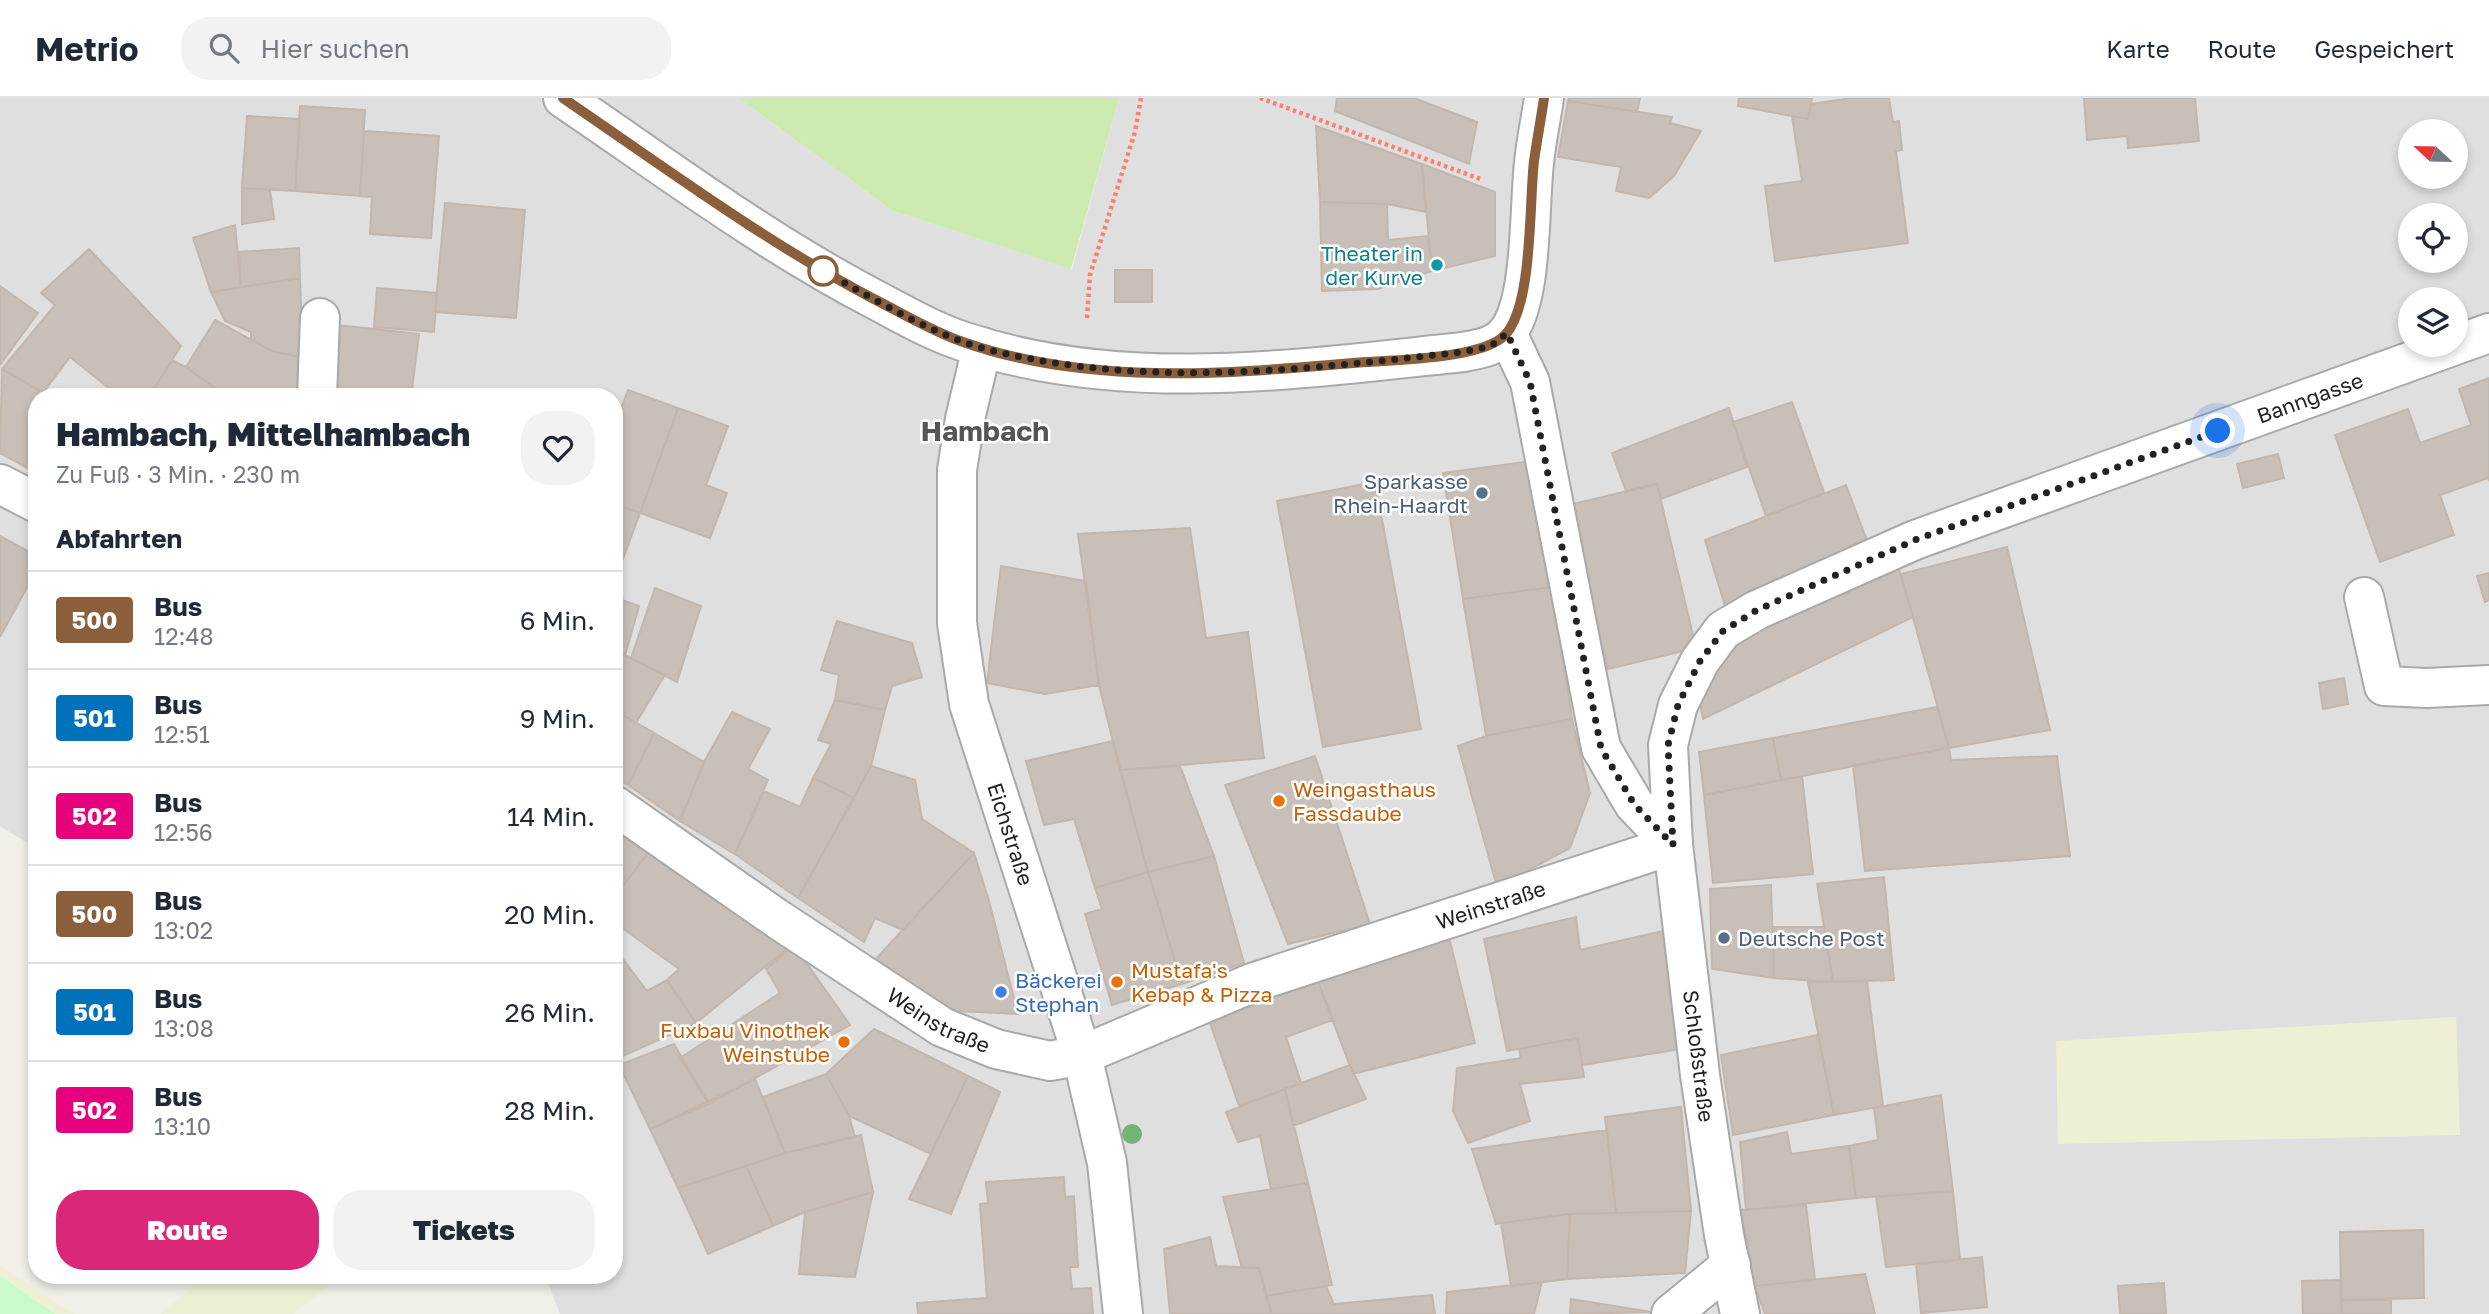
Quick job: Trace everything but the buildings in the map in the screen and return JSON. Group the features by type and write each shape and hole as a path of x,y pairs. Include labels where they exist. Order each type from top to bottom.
{"street":[{"path":"564,98 823,271 922,324 982,348 1083,368 1176,374 1247,372 1463,352 1491,346 1507,333 1524,284 1531,197 1544,98"},
{"path":"317,388 320,318"},
{"path":"1507,333 1530,382 1601,748 1634,804 1673,845"},
{"name":"Banngasse","path":"1673,845 1668,745 1678,705 1700,661 1723,631 1757,610 1915,540 2489,333"},
{"name":"Eichstraße","path":"982,348 967,406 957,470 957,623 969,704 1082,1055 1107,1163 1123,1314"},
{"path":"0,484 28,498"},
{"path":"2364,597 2384,686 2427,688 2489,685"},
{"name":"Weinstraße","path":"623,811 790,927 942,1027 996,1049 1050,1061 1082,1055 1252,983 1673,845"},
{"name":"Schloßstraße","path":"1673,845 1700,1074 1740,1314"},
{"path":"1671,1314 1731,1265"}],"path":[{"path":"1083,368 1090,275 1135,132 1141,98"},
{"path":"1260,98 1531,197"}],"shaded area":[{"path":"0,98 738,98 893,211 1072,269 1119,98 2489,98 2489,1314 560,1314 548,1284 623,1284 623,388 28,388 28,843 0,826"}],"green space":[{"path":"738,98 1119,98 1071,269 893,211"},
{"path":"2456,1017 2460,1135 2058,1144 2056,1041"},
{"path":"0,1266 74,1314 0,1314"},
{"path":"0,1276 55,1314 0,1314"},
{"path":"197,1284 330,1284 294,1314 160,1314"}],"bus line":[{"name":"500","path":"563,98 823,271 922,324 982,348 1029,358 1083,368 1176,374 1247,372 1437,355 1479,349 1491,346 1499,340 1507,333 1517,312 1524,284 1534,160 1544,98"}],"place":[{"name":"Theater in der Kurve","path":"1437,265"},
{"name":"Sparkasse Rhein-Haardt","path":"1482,493"},
{"name":"Weingasthaus Fassdaube","path":"1279,801"},
{"name":"Deutsche Post","path":"1724,938"},
{"name":"Mustafa's Kebap & Pizza","path":"1117,982"},
{"name":"Bäckerei Stephan","path":"1001,992"},
{"name":"Fuxbau Vinothek Weinstube","path":"844,1042"}],"district":[{"name":"Hambach","path":"985,430"}],"route":[{"path":"823,271 922,324 961,341 982,348 1083,368 1176,374 1247,372 1463,352 1491,346 1507,333 1524,365 1538,417 1601,748 1634,804 1673,845 1668,745 1678,705 1700,661 1723,631 1757,610 1915,540 2218,431"}]}
